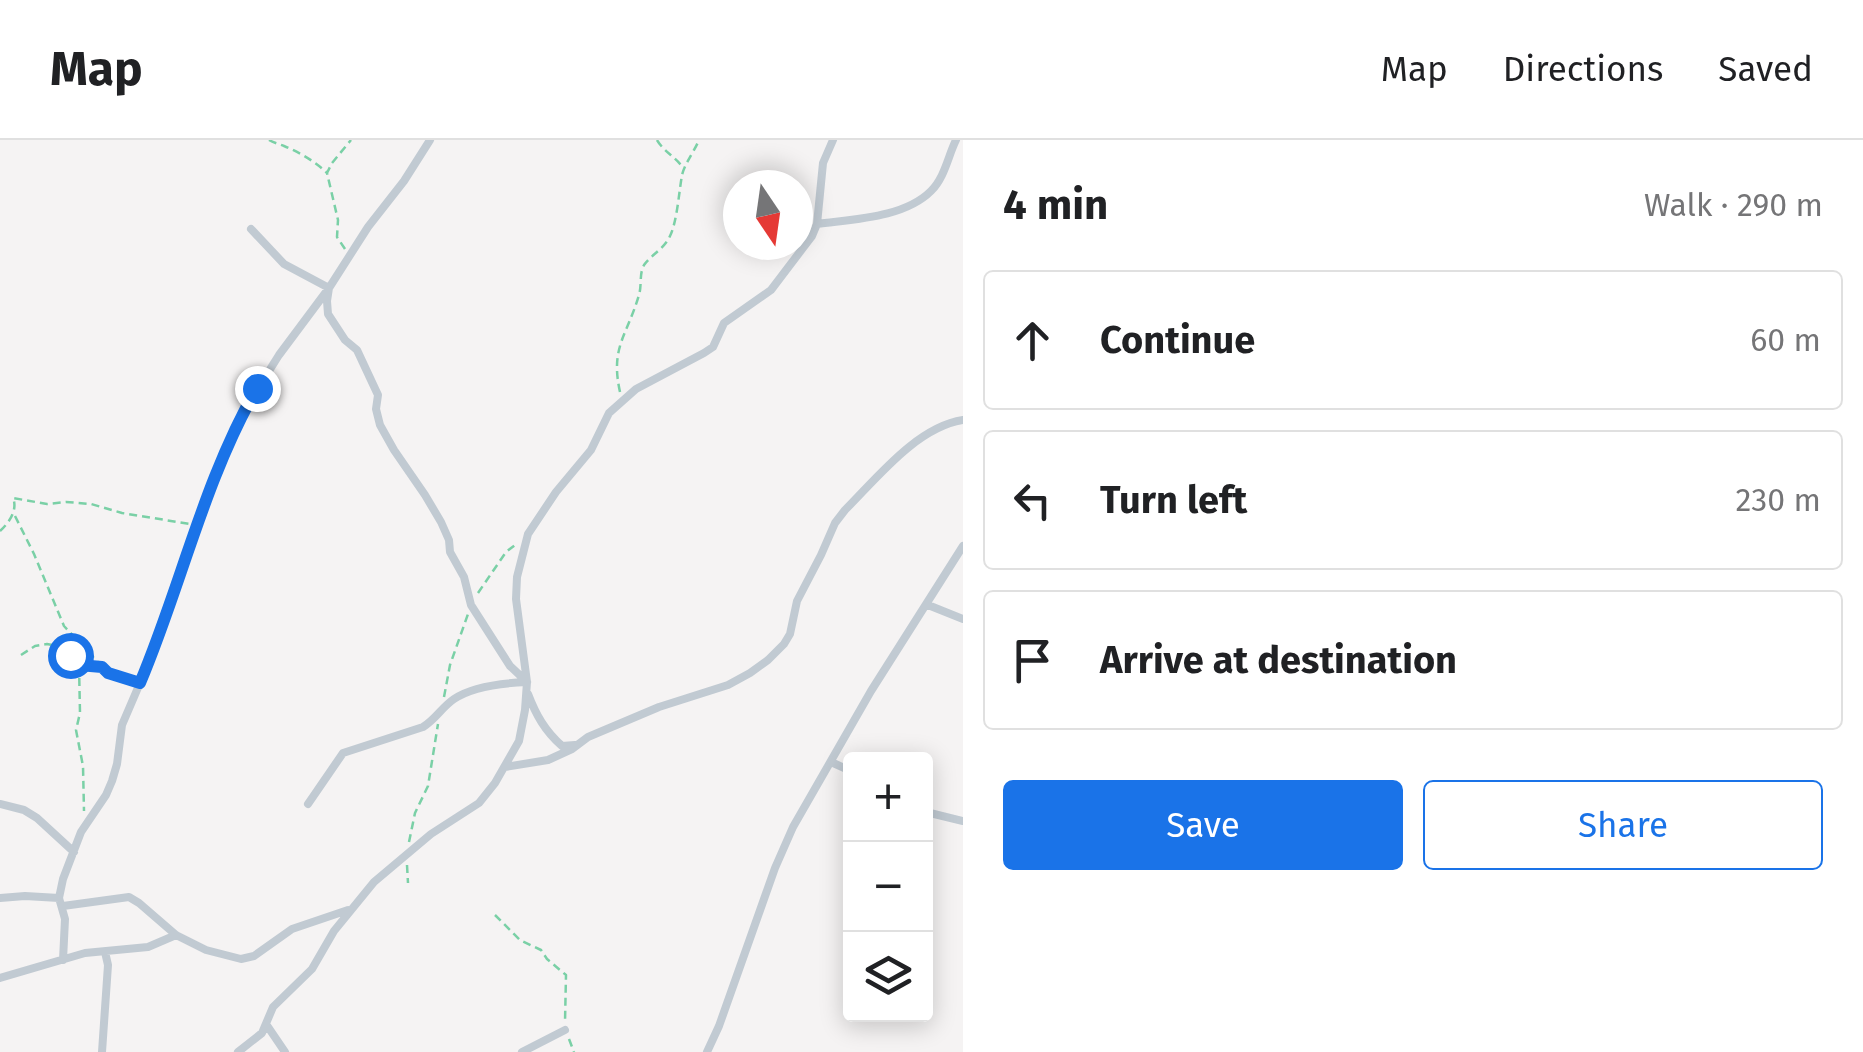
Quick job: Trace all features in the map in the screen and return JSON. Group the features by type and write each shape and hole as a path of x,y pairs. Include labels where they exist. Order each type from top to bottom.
{"street":[{"path":"63,960 63,879 82,832 112,782 122,724 238,422 268,372 430,140"},
{"path":"238,1052 262,1033 273,1007 312,968 324,945 374,882 442,825 480,802 505,767 519,740 527,693 516,599 517,577 528,534 556,492 592,450 608,413 636,389 704,353 724,324 772,290 817,224 823,164 833,140"},
{"path":"817,224 876,217 914,202 931,191 956,140"},
{"path":"250,228 284,264 328,288"},
{"path":"328,288 328,314 356,350 372,382 378,396 380,425 441,522 472,605 510,666 526,682"},
{"path":"505,767 548,760 659,707 728,685 768,660 790,634 797,600 845,510 928,432 963,420"},
{"path":"706,1052 743,964 782,850 871,691 963,546"},
{"path":"928,605 963,619"},
{"path":"308,804 343,753 423,727 459,695 505,683 526,682"},
{"path":"527,693 553,738 562,746 579,744"},
{"path":"831,762 843,768"},
{"path":"0,804 37,818 74,852"},
{"path":"933,814 963,821"},
{"path":"0,898 107,902 128,897 176,935 206,950 248,959 292,929 356,904"},
{"path":"0,978 85,953 148,947 176,935"},
{"path":"102,1052 106,952"},
{"path":"266,1024 284,1052"},
{"path":"522,1052 565,1030"}],"path":[{"path":"269,140 328,173"},
{"path":"348,260 337,237 338,220 328,173 352,140"},
{"path":"657,140 684,170"},
{"path":"618,404 618,346 639,295 641,272 671,236 684,170 699,140"},
{"path":"0,531 13,514 13,498 46,504 91,504 197,525"},
{"path":"13,514 64,626 108,673 140,683"},
{"path":"21,655 47,644 58,646 79,665 102,667"},
{"path":"79,665 80,713 76,730 84,766 84,814"},
{"path":"495,914 520,940 541,950 566,975 565,1030 574,1052"}],"route":[{"path":"70,655 79,665 102,667 108,673 140,683 238,422 257,388"}]}
